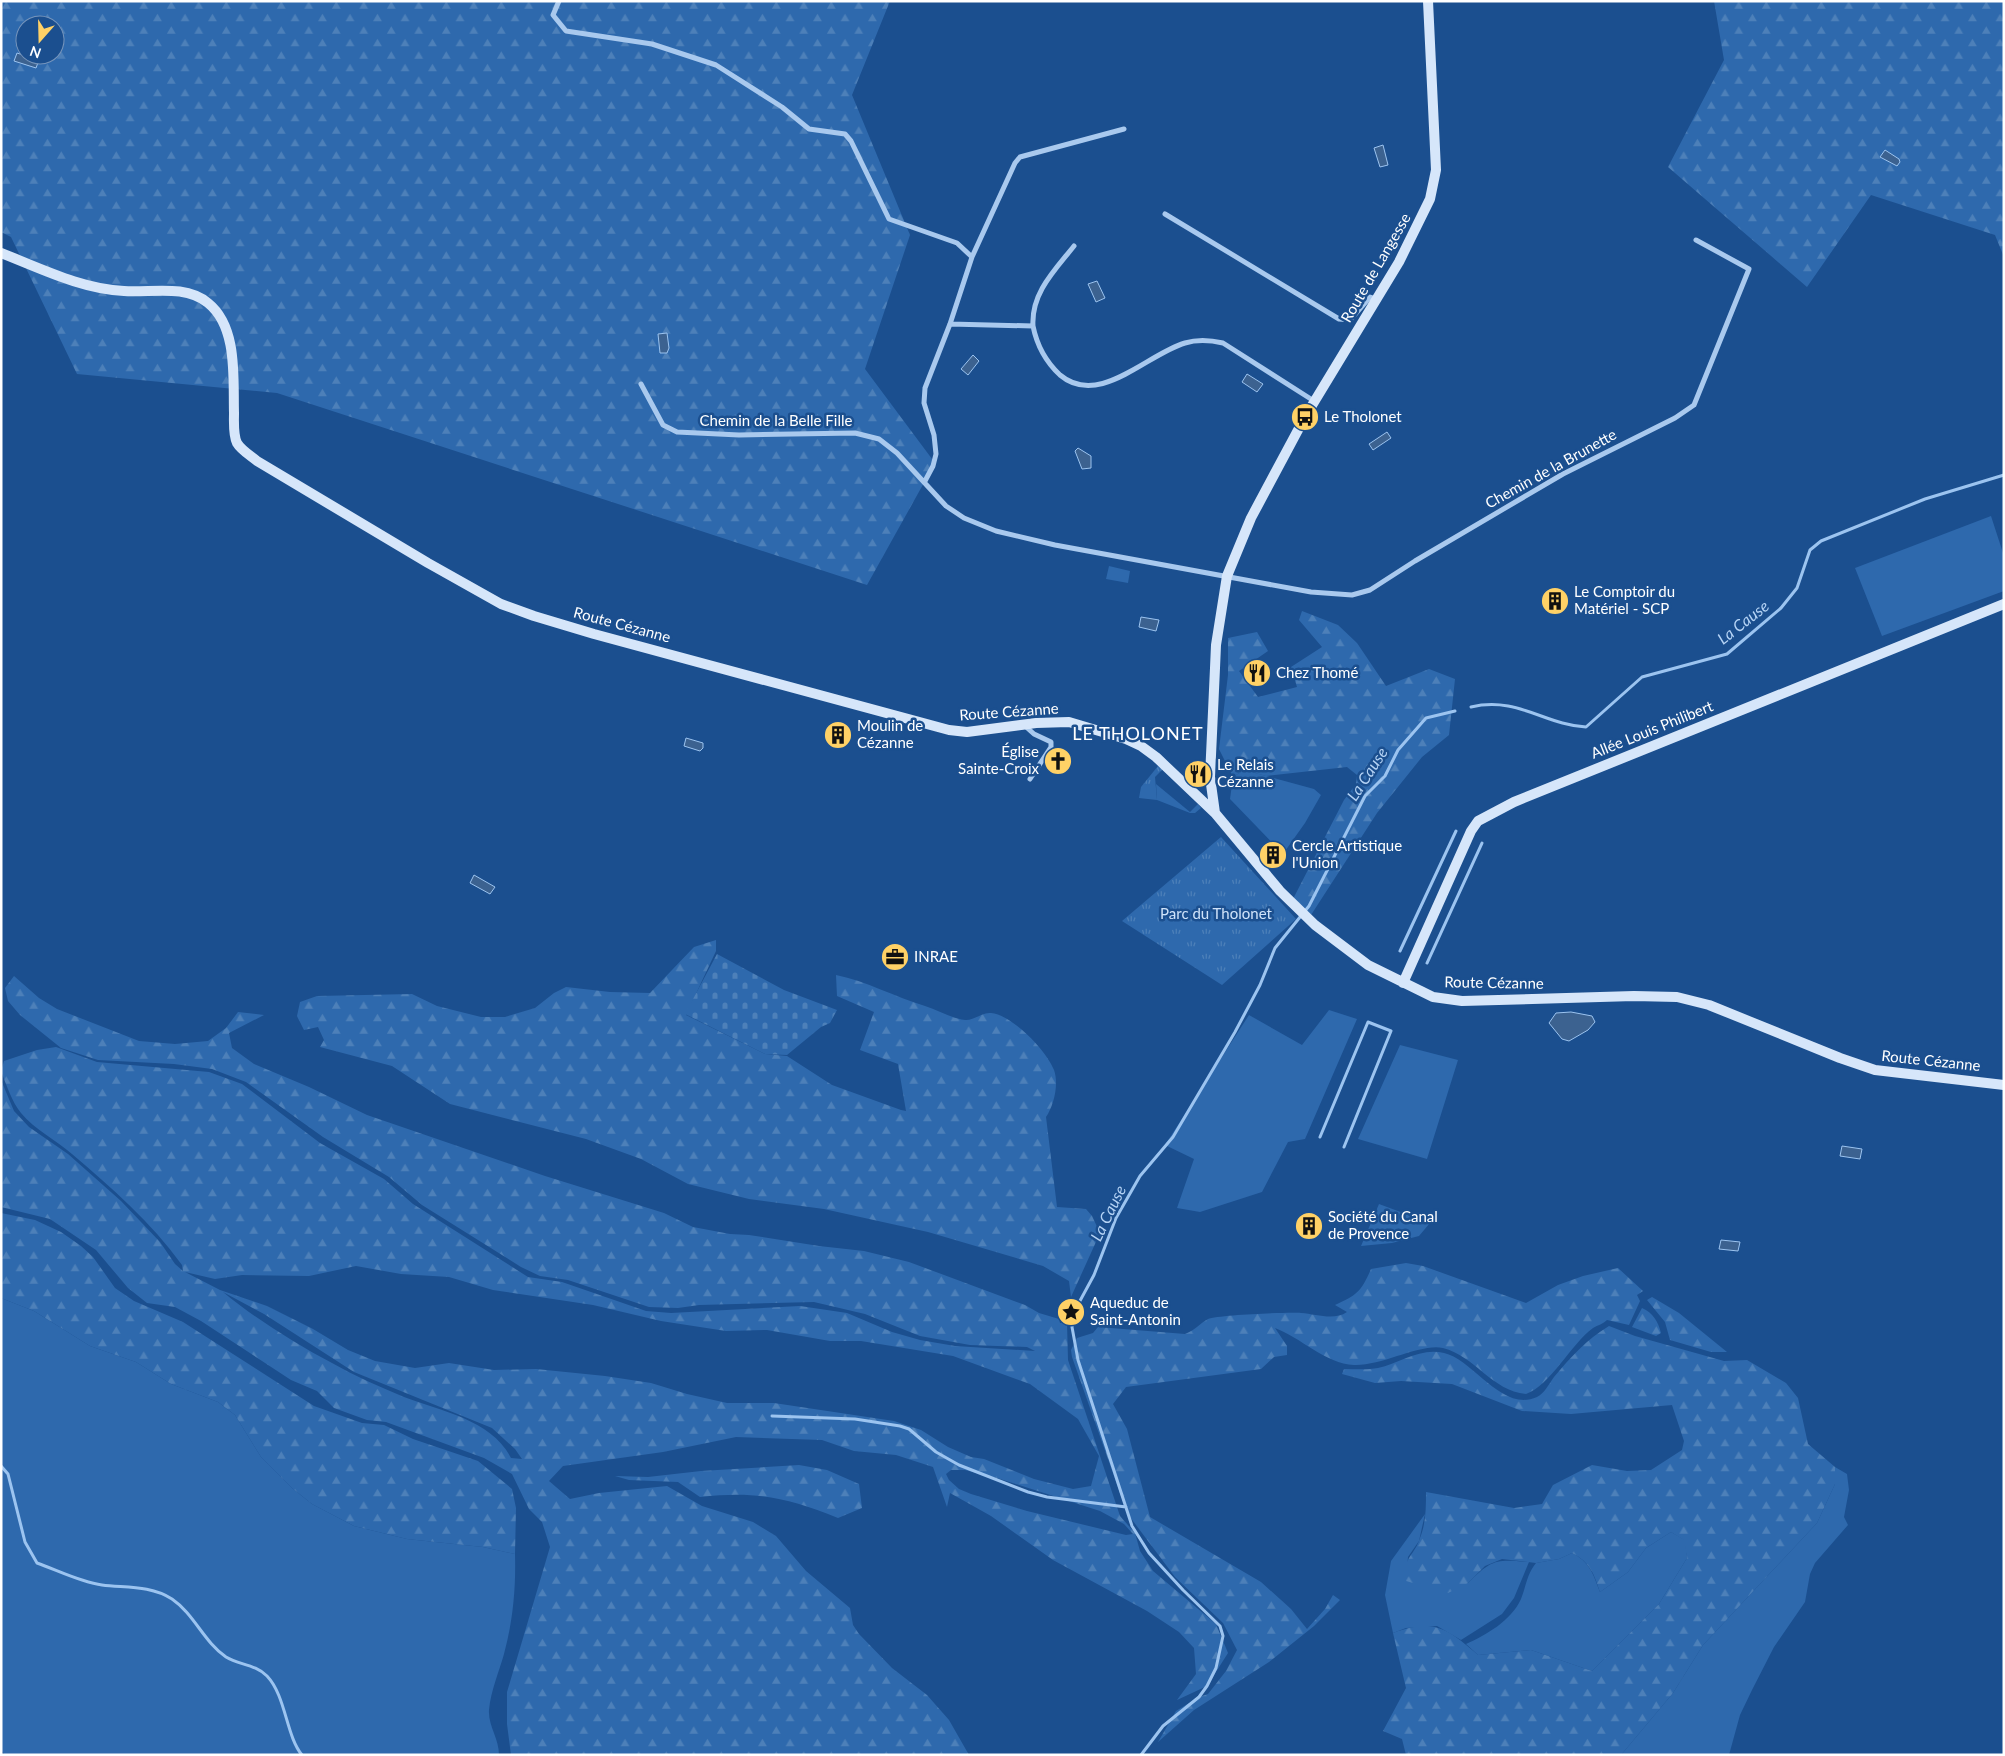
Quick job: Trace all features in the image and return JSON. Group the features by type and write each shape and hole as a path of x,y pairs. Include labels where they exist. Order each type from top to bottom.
{"street":[{"path":"559,1 553,15 566,31 652,44 701,59 716,65 782,106 809,129 845,134 851,141 889,219 957,243 972,257"},
{"name":"Route de Langesse","path":"1215,813 1210,777 1215,660 1228,576 1246,529 1304,417 1376,299 1421,221 1430,199 1435,177 1436,149 1428,1"},
{"path":"925,481 933,466 936,454 934,435 923,396 950,324 972,257 1015,163 1020,157 1124,129"},
{"path":"1165,214 1339,320 1350,320 1370,297 1376,299"},
{"name":"Chemin de la Brunette","path":"1228,576 1311,592 1352,595 1363,593 1563,474 1675,418 1694,405 1749,269 1696,240"},
{"path":"1074,246 1038,295 1032,316 1036,342 1051,367 1063,377 1078,385 1107,383 1176,346 1207,340 1230,346 1314,401"},
{"name":"Route Cézanne","path":"1,253 95,287 124,291 176,291 193,294 208,302 220,315 231,350 234,429 237,443 257,461 502,604 594,634 949,730 967,732 1023,724 1069,722 1134,742 1156,757 1215,813 1305,916 1360,961 1433,997 1452,1000 1648,996 1683,998 1709,1005 1840,1058 1875,1070 2004,1085"},
{"path":"950,324 1033,326"},
{"name":"Chemin de la Belle Fille","path":"641,384 663,425 672,430 739,434 845,433 867,435 878,439 897,453 925,481 939,500 954,512 996,531 1055,545 1228,576"},
{"name":"Allée Louis Philibert","path":"1403,983 1471,830 1478,821 1490,814 2004,604"},
{"path":"1023,724 1034,734 1051,742 1051,747 1030,779"}],"green space":[{"path":"1,1 890,1 852,95 910,235 865,369 935,463 867,585 277,393 77,374 11,237 1,232"},
{"path":"1714,1 2004,1 2004,257 1995,235 1871,195 1807,287 1668,167 1724,60"},
{"path":"1991,516 2004,556 2004,591 1882,636 1855,568"},
{"path":"1109,566 1130,571 1128,583 1106,579"},
{"path":"1302,611 1338,625 1357,643 1386,686 1429,669 1455,679 1449,735 1422,757 1377,813 1311,915 1293,899 1344,800 1356,784 1357,775 1347,767 1266,776 1244,770 1233,777 1219,749 1228,675 1228,638 1257,632 1268,651 1239,671 1258,697 1297,687 1291,667 1322,647 1299,620"},
{"path":"1158,766 1163,769 1155,777 1157,800 1139,798 1141,787"},
{"path":"1244,770 1314,789 1321,795 1305,823 1283,854 1230,799 1233,777"},
{"path":"1156,784 1190,812 1198,804 1201,808 1195,813 1190,813 1157,800"},
{"name":"Parc du Tholonet","path":"1221,837 1296,919 1222,985 1122,921"},
{"path":"716,940 716,951 686,1015 765,1054 787,1056 832,1085 901,1110 906,1111 898,1064 860,1050 874,1012 837,996 836,975 858,981 960,1019 968,1020 988,1013 999,1015 1018,1027 1036,1044 1050,1062 1054,1070 1056,1082 1055,1094 1046,1117 1057,1207 1086,1209 1092,1216 1100,1233 1071,1297 1069,1281 1043,1266 928,1232 824,1209 749,1199 688,1184 641,1159 586,1139 450,1104 392,1066 320,1047 324,1040 318,1027 304,1030 297,1016 300,1002 317,996 412,994 437,1006 481,1017 505,1017 535,1008 554,993 566,987 610,992 650,993 694,947"},
{"path":"717,954 784,990 837,1010 830,1023 821,1027 787,1055 765,1054 685,1014"},
{"path":"14,976 39,998 57,1009 139,1041 175,1044 208,1041 226,1028 238,1012 264,1015 229,1033 232,1048 254,1064 309,1087 367,1115 545,1176 664,1213 693,1227 730,1234 864,1251 909,1262 1025,1305 1039,1313 1059,1319 1060,1323 1067,1323 1068,1360 1120,1516 1135,1533 1140,1551 1153,1571 1216,1624 1228,1653 1207,1686 1177,1700 1196,1674 1194,1648 1179,1632 1147,1611 1053,1560 991,1516 950,1493 947,1507 933,1467 896,1455 854,1451 822,1440 736,1437 663,1452 563,1466 549,1481 570,1499 599,1493 667,1486 702,1506 753,1522 776,1536 806,1571 850,1608 853,1625 859,1634 892,1668 927,1695 949,1720 969,1755 511,1755 507,1724 507,1692 550,1547 542,1522 529,1509 512,1474 484,1458 386,1422 367,1420 334,1408 317,1391 291,1380 201,1321 175,1307 147,1303 128,1288 96,1250 50,1219 1,1207 1,1080 14,1111 29,1127 68,1154 121,1201 160,1242 175,1264 183,1271 182,1265 170,1249 130,1206 72,1154 32,1124 21,1113 12,1098 1,1071 4,1061 37,1050 56,1047 97,1062 209,1072 242,1084 320,1143 384,1179 413,1204 528,1277 562,1282 646,1311 671,1313 800,1306 847,1313 892,1332 920,1340 955,1346 1035,1351 1027,1347 970,1345 920,1336 865,1314 814,1302 699,1305 678,1308 649,1307 568,1280 540,1276 521,1267 422,1205 389,1177 323,1137 246,1082 212,1069 174,1064 98,1060 61,1048 20,1015 8,1001 5,988","holes":["356,1266 401,1274 449,1277 493,1290 593,1305 661,1321 726,1331 767,1330 830,1341 861,1341 953,1356 1030,1384 1078,1419 1099,1456 1091,1486 1073,1489 1034,1479 984,1459 971,1457 948,1447 921,1430 894,1421 774,1403 727,1403 651,1383 605,1376 536,1369 494,1370 449,1363 415,1368 375,1361 348,1350 313,1329 267,1306 220,1290 185,1272 215,1279 242,1275 309,1276","223,1292 264,1314 354,1372 492,1428 515,1449 522,1459 511,1458 491,1434 464,1418 404,1397 318,1355 262,1321","951,1470 965,1470 997,1478 1100,1511 1124,1524 1133,1534 1126,1535 1027,1511 971,1494 959,1489 949,1480 946,1474"]},
{"path":"1329,1010 1357,1019 1305,1139 1288,1142 1262,1192 1200,1212 1177,1208 1194,1159 1165,1145 1249,1015 1302,1045"},
{"path":"1400,1045 1458,1060 1427,1159 1358,1139"},
{"path":"1379,1204 1430,1223 1419,1236 1392,1243 1361,1246"},
{"path":"1,1213 35,1220 61,1232 93,1257 115,1288 134,1301 183,1322 314,1406 362,1423 384,1425 413,1439 478,1461 512,1489 516,1508 515,1554 483,1547 407,1539 354,1526 312,1504 292,1488 261,1457 235,1415 218,1402 171,1384 136,1362 90,1346 34,1311 1,1298"},
{"path":"1406,1263 1423,1266 1526,1303 1558,1285 1583,1276 1618,1268 1643,1291 1637,1295 1640,1301 1629,1325 1607,1320 1593,1328 1544,1383 1526,1394 1503,1387 1465,1358 1443,1348 1434,1347 1413,1351 1377,1362 1354,1365 1333,1360 1275,1328 1287,1346 1287,1355 1274,1357 1261,1369 1126,1387 1113,1404 1127,1429 1150,1517 1261,1582 1291,1609 1307,1629 1325,1609 1333,1595 1340,1600 1314,1626 1269,1662 1194,1710 1158,1742 1176,1711 1199,1697 1208,1694 1226,1671 1237,1650 1223,1623 1175,1577 1127,1513 1072,1357 1071,1350 1077,1338 1093,1333 1098,1327 1185,1334 1208,1319 1239,1315 1293,1313 1325,1316 1342,1315 1347,1312 1335,1305 1361,1288 1371,1269"},
{"path":"1652,1297 1679,1313 1727,1352 1711,1352 1670,1340 1665,1322 1647,1300"},
{"path":"1,1298 34,1311 90,1346 136,1362 171,1384 218,1402 235,1415 261,1457 292,1488 312,1504 354,1526 407,1539 483,1547 515,1554 515,1579 510,1629 491,1695 489,1710 499,1755 5,1755 1,1750"},
{"path":"1642,1308 1654,1318 1661,1333 1656,1336 1632,1327"},
{"path":"1609,1326 1635,1336 1724,1361 1747,1360 1786,1383 1798,1398 1808,1444 1835,1467 1835,1484 1817,1523 1703,1645 1673,1693 1621,1755 1406,1755 1402,1739 1383,1731 1406,1688 1393,1633 1419,1626 1429,1626 1448,1632 1478,1655 1531,1650 1592,1671 1659,1604 1687,1558 1684,1540 1671,1532 1646,1548 1628,1572 1600,1592 1590,1569 1583,1560 1572,1553 1559,1559 1536,1563 1502,1559 1485,1566 1468,1583 1448,1593 1406,1581 1407,1562 1418,1544 1422,1532 1426,1510 1426,1492 1514,1508 1542,1504 1553,1485 1592,1465 1627,1471 1651,1470 1682,1450 1684,1441 1672,1405 1571,1414 1522,1411 1452,1384 1401,1381 1375,1383 1342,1374 1344,1369 1378,1368 1427,1352 1444,1353 1455,1357 1500,1392 1512,1398 1524,1400 1542,1394 1554,1377 1579,1349"},
{"path":"799,1465 827,1470 859,1484 862,1508 838,1518 803,1505 771,1497 720,1495 700,1497 678,1482 629,1480 615,1476 648,1477 701,1471"},
{"path":"1835,1467 1847,1474 1849,1490 1844,1517 1848,1525 1815,1563 1810,1574 1805,1602 1774,1647 1752,1690 1740,1715 1729,1755 1621,1755 1673,1693 1703,1645 1817,1523 1835,1484"},
{"path":"1425,1514 1419,1541 1408,1557 1406,1581 1468,1583 1483,1569 1495,1562 1529,1562 1514,1598 1502,1614 1461,1640 1437,1626 1406,1628 1393,1633 1385,1595 1391,1561"},
{"path":"1671,1532 1685,1540 1687,1558 1659,1604 1592,1671 1531,1650 1478,1655 1466,1644 1490,1632 1511,1614 1521,1599 1536,1563 1559,1559 1572,1553 1587,1565 1593,1574 1600,1592 1628,1572 1646,1548"}],"shaded area":[{"path":"27,65 37,65 36,68"},
{"path":"1383,145 1388,165 1380,167 1374,148"},
{"path":"1885,150 1899,159 1900,162 1897,166 1880,157"},
{"path":"1097,281 1105,298 1096,302 1088,284"},
{"path":"667,333 669,348 667,353 660,353 658,334"},
{"path":"973,355 979,361 968,375 961,369"},
{"path":"1247,374 1263,384 1257,392 1242,382"},
{"path":"1387,432 1391,438 1373,450 1369,444"},
{"path":"1078,448 1091,456 1091,468 1082,469 1075,451"},
{"path":"1141,617 1159,620 1156,631 1139,627"},
{"path":"686,738 703,743 703,748 700,751 684,746"},
{"path":"474,875 495,887 490,894 470,883"},
{"path":"1571,1012 1592,1016 1595,1022 1588,1030 1569,1041 1562,1039 1549,1023 1556,1013"},
{"path":"1842,1146 1862,1149 1860,1159 1840,1156"},
{"path":"1721,1240 1740,1242 1738,1251 1719,1249"}],"waterway":[{"name":"La Cause","path":"1471,707 1503,705 1571,725 1586,727 1642,677 1727,654 1781,608 1797,588 1810,550 1821,541 1925,499 2004,475"},
{"name":"La Cause","path":"1141,1755 1163,1726 1199,1697 1207,1686 1216,1668 1223,1636 1220,1626 1149,1553 1132,1526 1078,1360 1072,1327 1075,1310 1094,1275 1116,1218 1140,1176 1173,1137 1235,1032 1260,985 1275,948 1309,906 1365,796 1385,776 1398,750 1426,718 1455,711"},
{"path":"1400,951 1456,831"},
{"path":"1427,963 1482,843"},
{"path":"1320,1137 1368,1022 1391,1031 1344,1147"},
{"path":"772,1416 855,1419 900,1426 909,1429 936,1452 959,1465 1028,1492 1047,1497 1126,1507"},
{"path":"1,1466 8,1474 25,1542 37,1563 85,1581 102,1585 146,1589 172,1599 187,1612 218,1651 231,1660 257,1669 267,1676 278,1694 292,1737 302,1755"}],"place":[{"name":"Le Tholonet","path":"1305,417"},
{"name":"Le Comptoir du Matériel - SCP","path":"1555,601"},
{"name":"Chez Thomé","path":"1257,673"},
{"name":"Moulin de Cézanne","path":"838,735"},
{"name":"Église Sainte-Croix","path":"1058,761"},
{"name":"Le Relais Cézanne","path":"1198,774"},
{"name":"Cercle Artistique l'Union","path":"1273,855"},
{"name":"INRAE","path":"895,957"},
{"name":"Société du Canal de Provence","path":"1309,1226"},
{"name":"Aqueduc de Saint-Antonin","path":"1071,1312"}],"district":[{"name":"LE THOLONET","path":"1138,734"}]}
